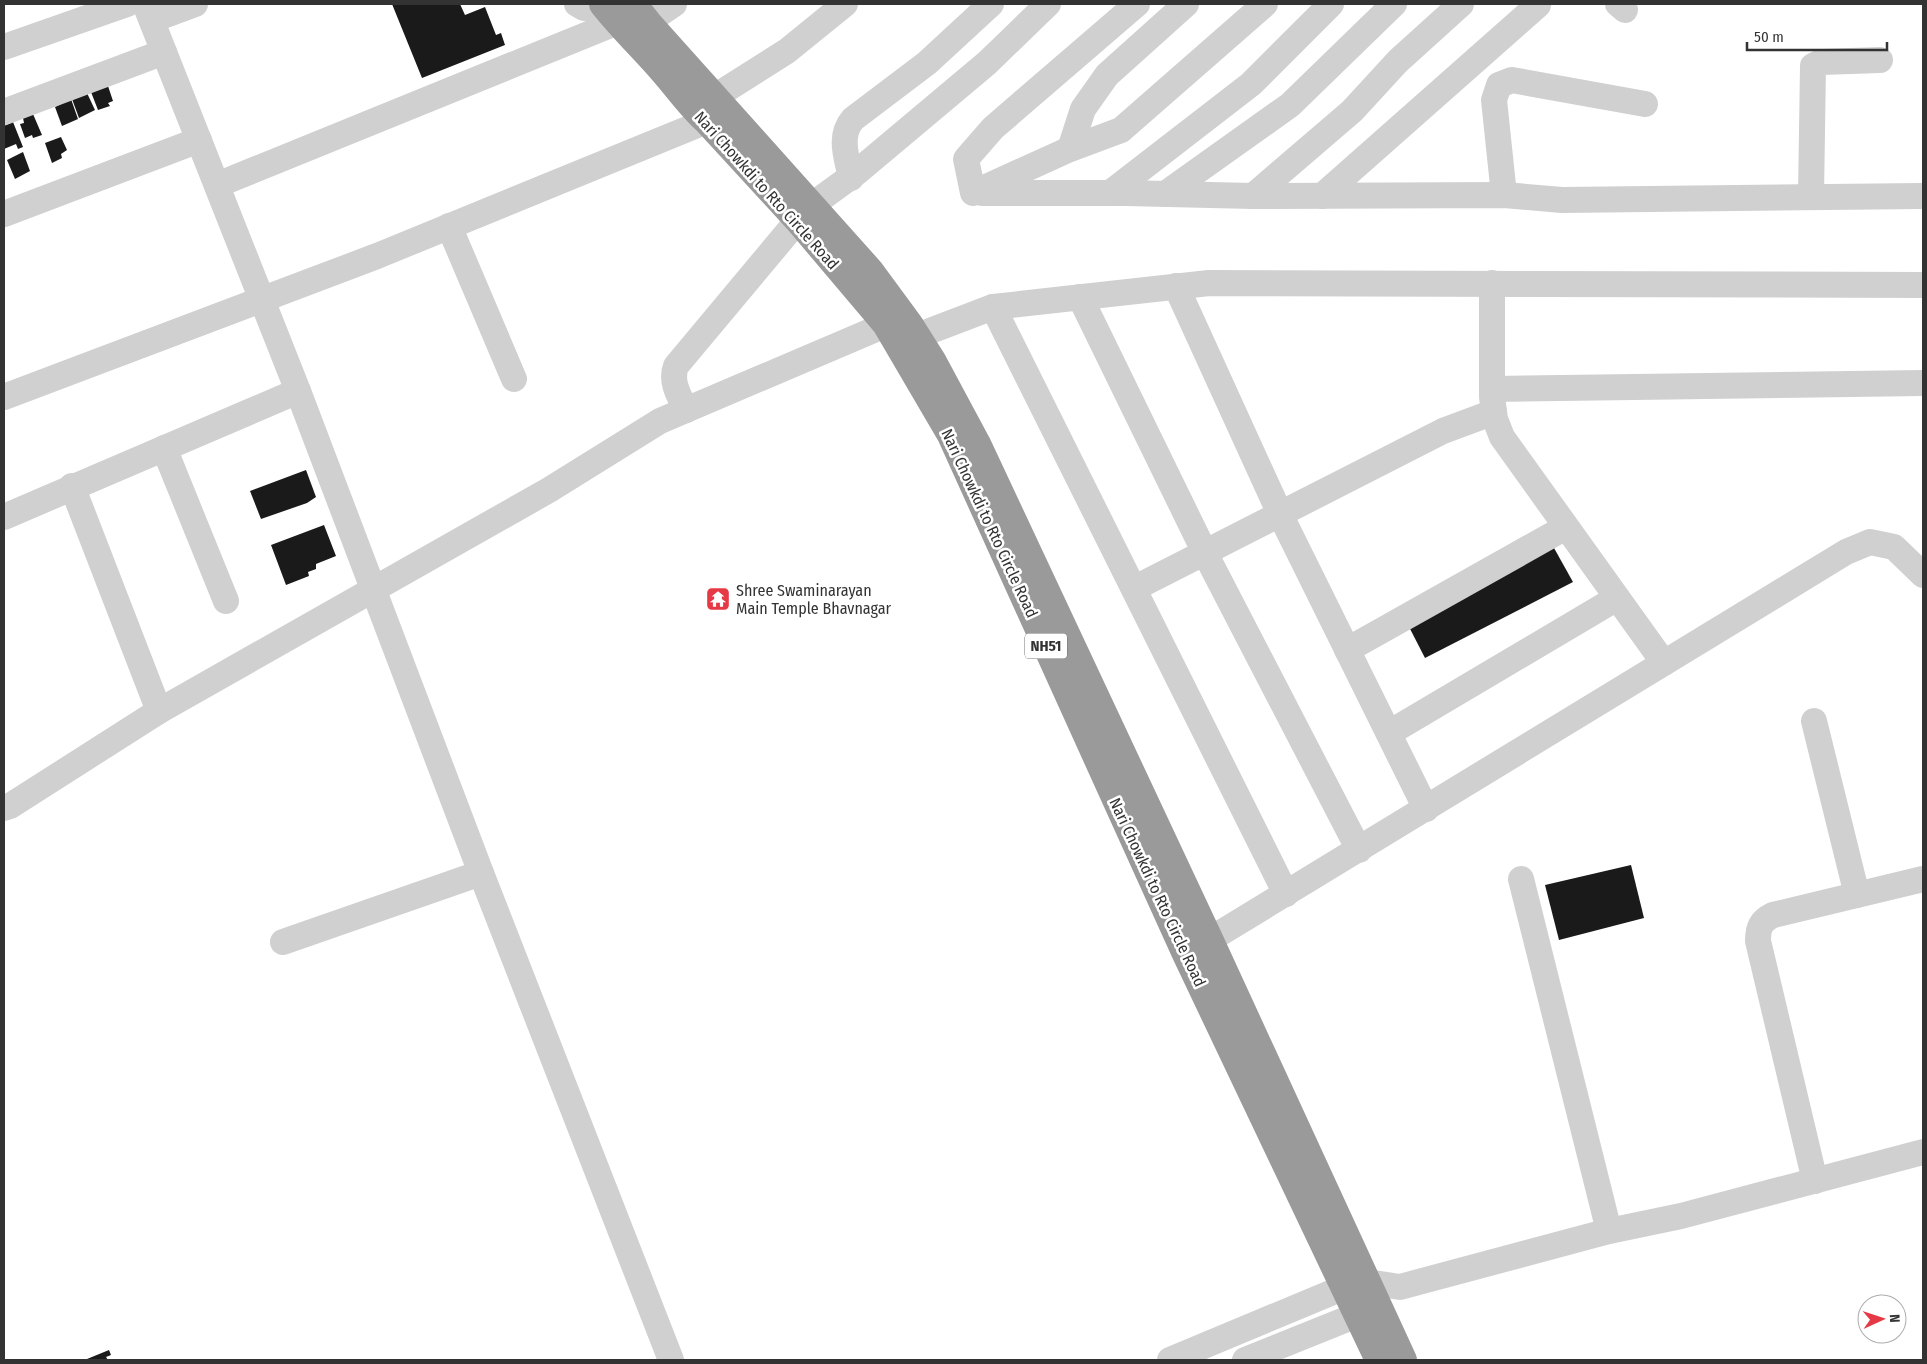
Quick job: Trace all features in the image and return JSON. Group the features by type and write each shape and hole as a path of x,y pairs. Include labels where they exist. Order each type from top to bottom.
{"highway":[{"name":"Nari Chowkdi to Rto Circle Road","path":"623,16 663,71 705,109 805,213 901,331 951,435 1186,954 1356,1284 1368,1310 1379,1360"},
{"name":"NH51","path":"901,331 933,362 977,444 1210,941 1356,1284"},
{"name":"NH51","path":"1368,1310 1403,1360"}],"street":[{"path":"4,47 127,4"},
{"path":"195,4 149,12 298,391 481,873 671,1360"},
{"path":"577,4 584,8 623,16"},
{"path":"217,185 623,16 674,4"},
{"path":"4,397 377,256 449,226 705,109 787,51 845,4"},
{"path":"850,178 844,141 847,125 927,63 991,4"},
{"path":"686,410 674,381 676,366 805,213 850,178 987,63 1046,4"},
{"path":"973,194 966,159 993,128 1137,4"},
{"path":"1070,149 1083,109 1107,75 1186,4"},
{"path":"973,194 1070,149 1121,130 1265,4"},
{"path":"1110,193 1252,84 1331,4"},
{"path":"1165,194 1290,104 1394,4"},
{"path":"1253,196 1352,111 1398,61 1461,4"},
{"path":"1322,196 1538,5"},
{"path":"4,112 164,52"},
{"path":"1811,196 1813,66 1821,62 1880,60"},
{"path":"1504,195 1494,100 1499,85 1512,80 1645,104"},
{"path":"4,214 199,140"},
{"path":"973,194 1504,195 1562,200 1923,196"},
{"path":"449,226 514,378"},
{"path":"4,808 159,711 549,490 660,421 901,331 993,307 1176,286 1228,282 1923,285"},
{"path":"1492,283 1493,400 1502,438 1664,663"},
{"path":"1176,286 1280,514 1426,809"},
{"path":"1080,297 1205,553 1358,850"},
{"path":"993,307 1135,588 1286,894"},
{"path":"1135,588 1443,431 1493,400 1923,383"},
{"path":"4,516 298,391"},
{"path":"164,448 226,601"},
{"path":"72,486 159,711"},
{"path":"1347,650 1566,527"},
{"path":"1186,954 1846,552 1870,542 1894,547 1923,575"},
{"path":"1389,733 1617,598"},
{"path":"1814,721 1857,895"},
{"path":"282,942 481,873"},
{"path":"1521,879 1609,1231"},
{"path":"1815,1180 1758,941 1758,929 1763,920 1773,915 1923,879"},
{"path":"1170,1360 1356,1284 1400,1287 1609,1231 1681,1216 1923,1152"},
{"path":"1245,1360 1368,1310 1400,1287"}],"building":[{"path":"392,4 460,4 465,15 485,7 496,35 501,33 505,45 422,78"},
{"path":"108,86 113,101 108,103 110,106 98,110 91,92"},
{"path":"87,93 95,110 79,118 72,99"},
{"path":"71,99 78,119 62,126 55,107"},
{"path":"33,114 42,135 33,138 32,135 25,138 20,124 24,123 23,118"},
{"path":"13,122 23,147 18,149 16,144 4,149 4,126"},
{"path":"61,137 67,150 61,154 62,158 52,163 45,143"},
{"path":"23,152 30,171 15,179 7,160"},
{"path":"306,470 316,497 307,503 261,519 250,491"},
{"path":"324,525 336,556 316,564 316,569 308,572 309,576 286,585 271,545"},
{"path":"1554,548 1573,582 1425,658 1406,621"},
{"path":"1631,865 1644,918 1559,940 1545,885"},
{"path":"109,1350 111,1355 106,1357 108,1360 87,1359"}],"place":[{"name":"Shree Swaminarayan Main Temple Bhavnagar","path":"718,599"}]}
